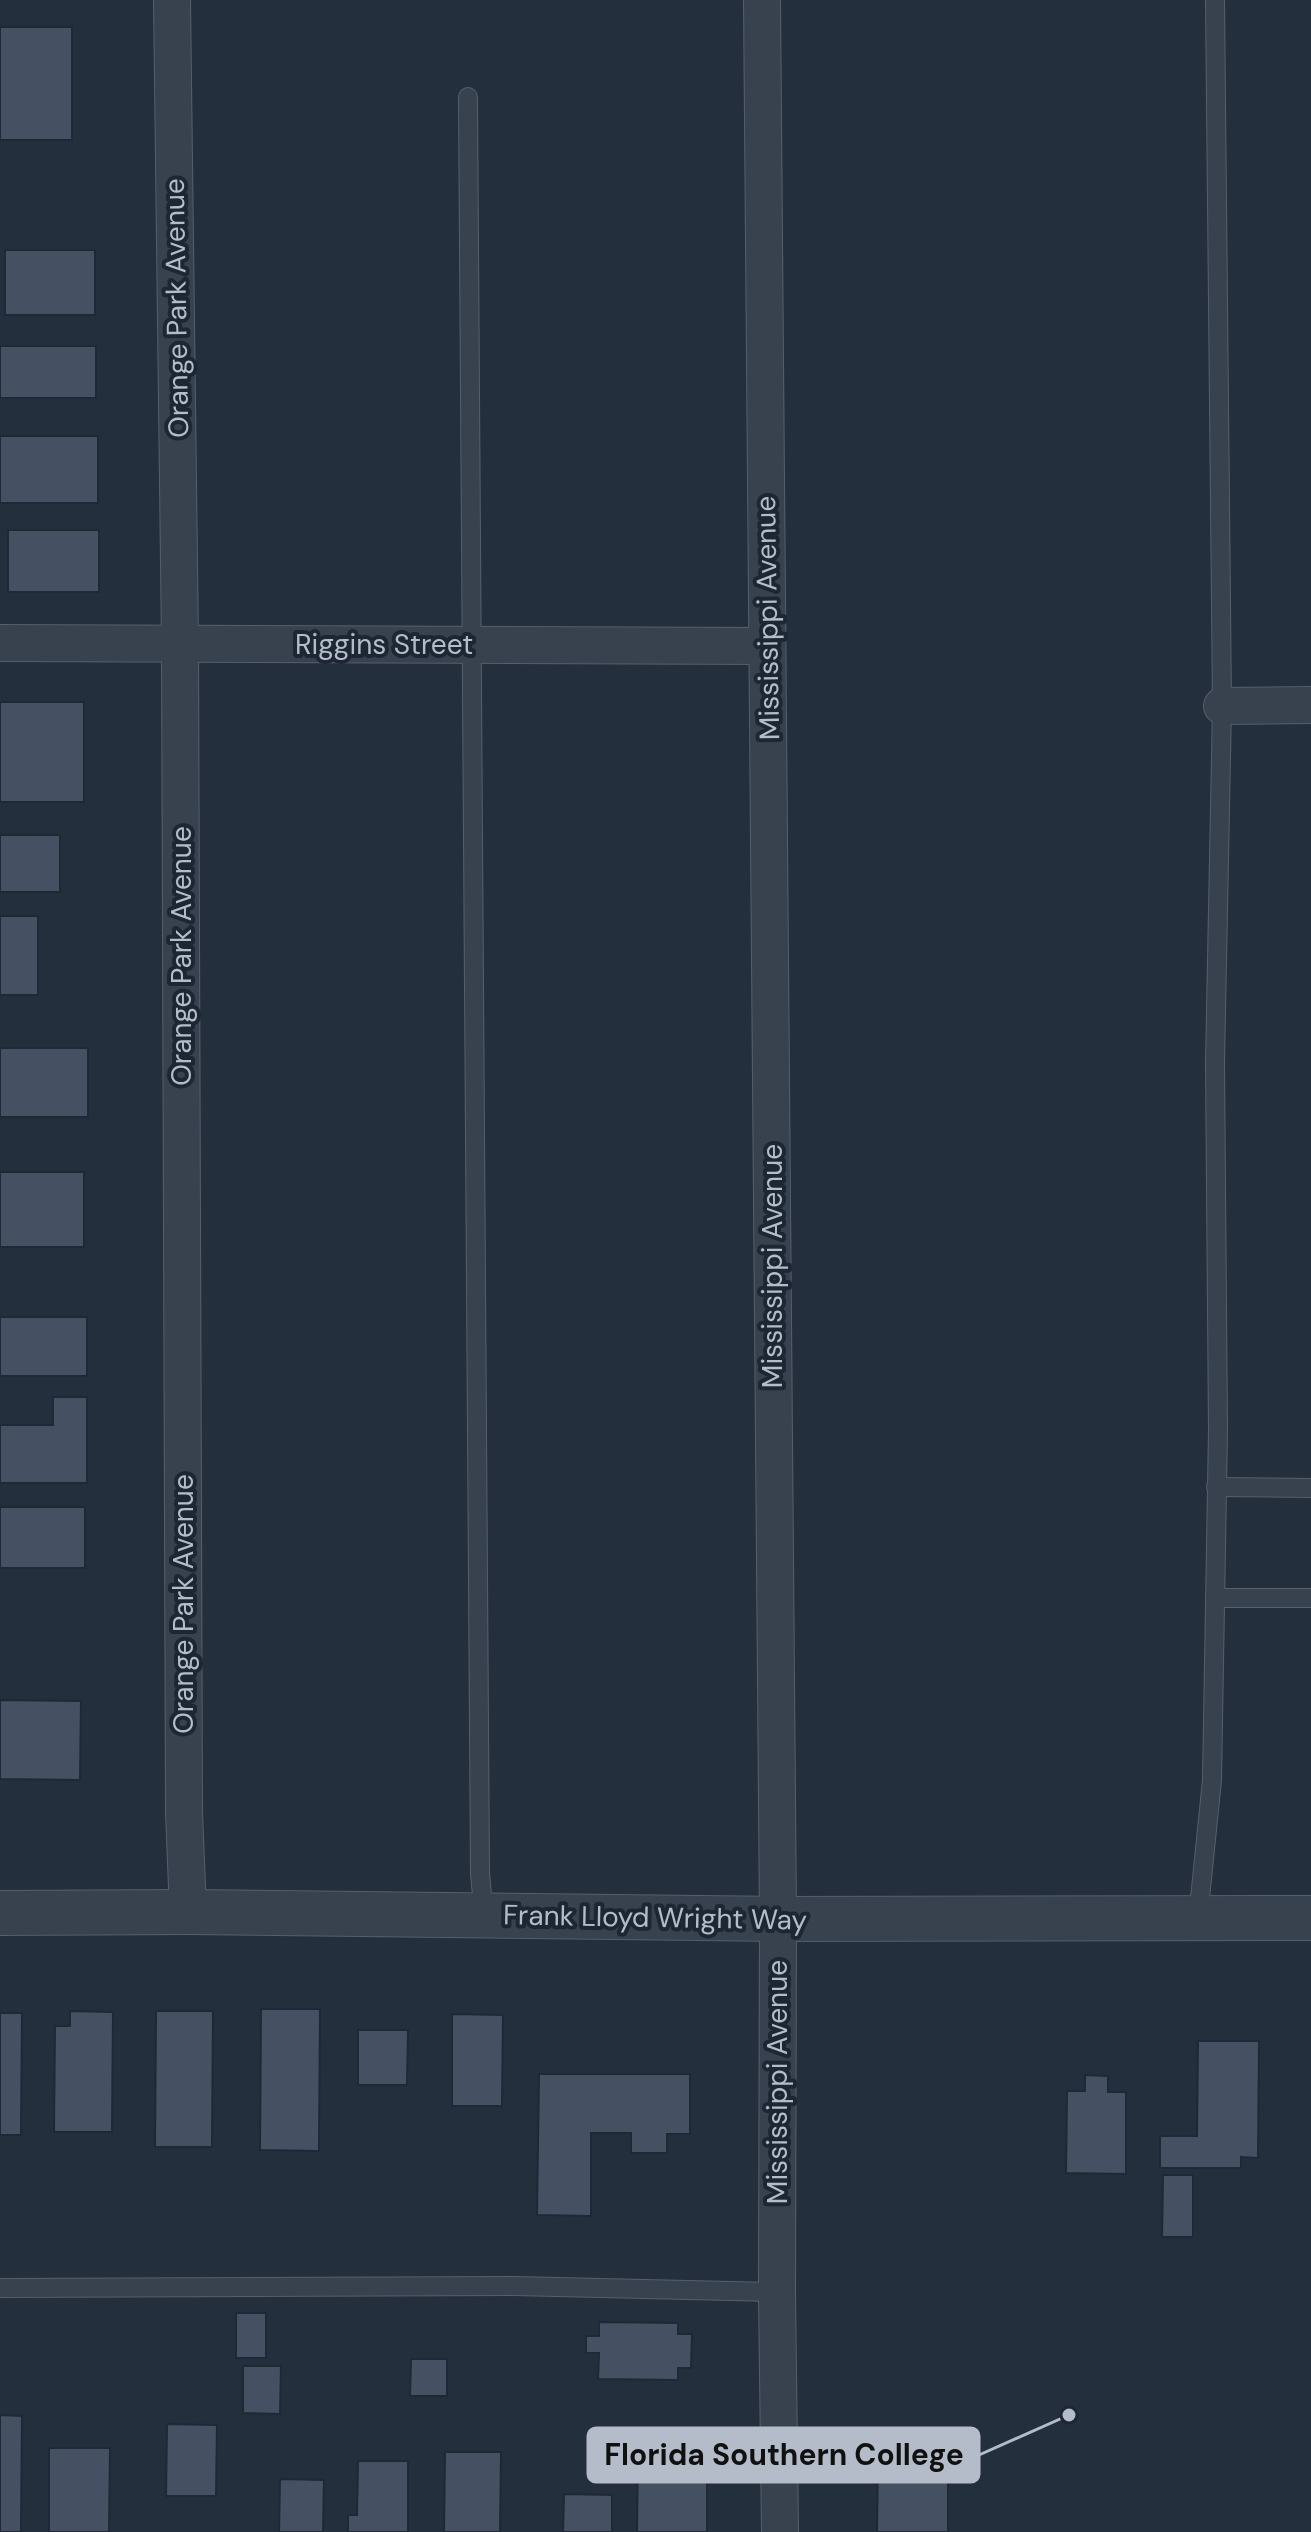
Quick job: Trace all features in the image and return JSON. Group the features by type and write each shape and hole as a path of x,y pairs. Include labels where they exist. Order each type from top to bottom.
{"street":[{"name":"Orange Park Avenue","path":"172,0 180,643 184,1812 188,1912"},
{"name":"Mississippi Avenue","path":"762,0 780,2532"},
{"name":"Riggins Street","path":"0,643 767,646"},
{"path":"1222,706 1311,705"},
{"name":"Frank Lloyd Wright Way","path":"0,1913 188,1912 778,1919 1311,1918"}],"lane":[{"path":"1198,1918 1212,1780 1216,1487 1215,1063 1222,706 1215,0"},
{"path":"468,97 480,1858 484,1916"},
{"path":"1216,1487 1311,1488"},
{"path":"1215,1598 1311,1598"},
{"path":"0,2288 514,2286 777,2292"}],"building":[{"path":"0,27 72,27 72,140 0,140"},
{"path":"5,250 95,250 95,315 5,315"},
{"path":"0,346 96,346 96,398 0,398"},
{"path":"0,436 98,436 98,503 0,503"},
{"path":"8,530 99,530 99,592 8,592"},
{"path":"0,702 84,702 84,802 0,802"},
{"path":"0,835 60,835 60,892 0,892"},
{"path":"0,916 38,916 38,995 0,995"},
{"path":"0,1048 88,1048 88,1117 0,1117"},
{"path":"0,1172 84,1172 84,1247 0,1247"},
{"path":"0,1317 87,1317 87,1376 0,1376"},
{"path":"53,1397 87,1397 87,1483 0,1483 0,1425 53,1425"},
{"path":"0,1507 85,1507 85,1568 0,1568"},
{"path":"0,1700 81,1701 80,1780 0,1779"},
{"path":"261,2009 320,2009 319,2151 260,2150"},
{"path":"70,2011 113,2012 112,2132 54,2132 55,2026 70,2026"},
{"path":"156,2011 213,2011 212,2147 155,2147"},
{"path":"0,2013 22,2013 21,2135 0,2135"},
{"path":"452,2014 503,2015 502,2106 452,2106"},
{"path":"358,2030 408,2030 407,2085 358,2085"},
{"path":"1198,2041 1259,2041 1258,2158 1241,2157 1241,2168 1160,2168 1160,2136 1197,2136"},
{"path":"539,2074 690,2074 690,2134 667,2134 667,2153 631,2153 631,2133 591,2133 591,2216 537,2215"},
{"path":"1085,2075 1108,2076 1108,2092 1126,2092 1126,2174 1066,2173 1067,2091 1085,2091"},
{"path":"1163,2175 1193,2175 1193,2237 1162,2237"},
{"path":"236,2313 266,2313 266,2358 236,2358"},
{"path":"599,2322 678,2323 678,2334 692,2334 691,2368 678,2368 678,2380 598,2379 599,2353 586,2353 586,2336 599,2336"},
{"path":"411,2359 447,2359 447,2396 410,2396"},
{"path":"243,2366 281,2366 280,2414 243,2413"},
{"path":"0,2415 22,2416 21,2532 0,2532"},
{"path":"167,2424 217,2425 216,2496 166,2496"},
{"path":"49,2448 110,2448 109,2532 49,2532"},
{"path":"638,2450 694,2450 694,2482 707,2482 707,2532 637,2532"},
{"path":"445,2452 501,2452 500,2532 444,2532"},
{"path":"878,2458 948,2459 948,2532 877,2532"},
{"path":"358,2461 408,2461 408,2532 348,2532 348,2515 357,2515"},
{"path":"280,2479 324,2480 323,2532 279,2532"},
{"path":"564,2494 612,2495 612,2532 563,2532"}],"place":[{"name":"Florida Southern College","path":"1069,2415"}]}
